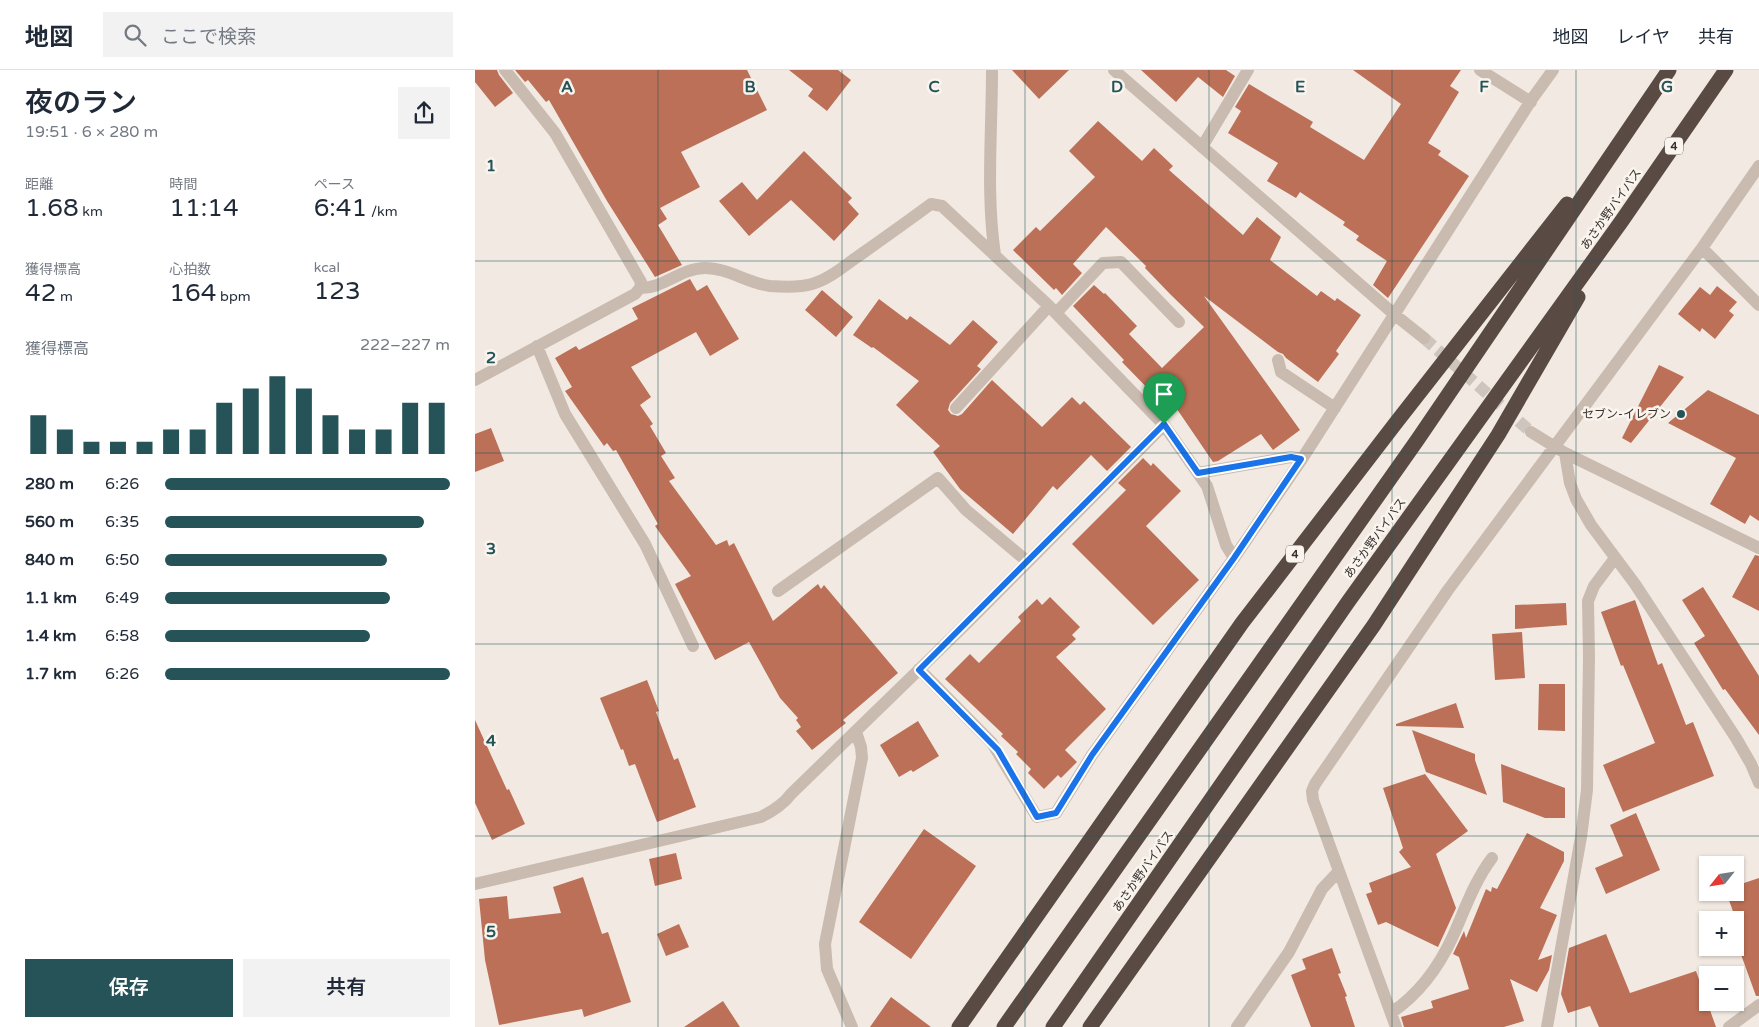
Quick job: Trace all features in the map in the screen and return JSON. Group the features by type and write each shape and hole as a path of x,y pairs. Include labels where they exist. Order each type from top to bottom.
{"highway":[{"name":"あさか野バイパス","path":"1004,1027 1419,439 1669,70"},
{"name":"あさか野バイパス","path":"1053,1027 1353,594 1621,222 1726,70"},
{"name":"4","path":"959,1027 1242,623 1651,96"},
{"name":"4","path":"1090,1027 1374,625 1498,435 1621,222"}],"street":[{"path":"475,380 635,294 640,288 641,282 555,133 505,70"},
{"path":"992,70 990,170 991,214 995,255"},
{"path":"1114,70 1395,315 1424,338"},
{"path":"1202,147 1249,70"},
{"path":"1481,70 1531,102"},
{"path":"919,670 998,750 1037,817 1056,813 1092,755 1234,558 1301,459 1553,70"},
{"path":"1396,1027 1338,872 1313,800 1312,791 1448,590 1560,450 1759,166"},
{"path":"640,288 651,287 685,271 704,268 722,270 768,286 811,284 833,274 931,204 942,206 1052,309 1164,424 1207,486 1226,545 1234,558"},
{"path":"1703,248 1759,305"},
{"path":"956,408 1052,309 1103,262 1121,262 1179,322"},
{"path":"537,346 565,414 645,544 693,646"},
{"path":"1277,360 1281,372 1335,408"},
{"path":"475,884 761,817 784,803 1028,562 1164,424"},
{"path":"1531,432 1560,450 1757,543"},
{"path":"1560,450 1576,499 1591,525 1635,584 1736,738 1751,764 1759,783"},
{"path":"1198,473 1291,457 1301,459"},
{"path":"778,591 938,478 966,510 1028,562"},
{"path":"1547,1027 1581,837 1587,790 1588,601 1597,581 1615,558"},
{"path":"852,1027 827,969 825,944 862,758 856,732"},
{"path":"1391,1013 1415,993 1435,967 1452,938 1474,886 1492,858"},
{"path":"1237,1027 1289,952 1322,889 1338,872"},
{"path":"1729,1027 1759,1005"}],"building":[{"path":"475,70 497,70 513,93 495,107 475,82"},
{"path":"515,70 747,70 767,110 681,152 700,187 660,208 667,219 658,225 682,265 655,277 607,201 549,100 546,102 528,80 525,82"},
{"path":"789,70 838,70 851,80 827,111 808,96 813,89"},
{"path":"1012,70 1069,70 1039,99"},
{"path":"1141,70 1226,70 1235,76 1223,97 1198,77 1176,102"},
{"path":"1353,70 1461,70 1450,86 1459,92 1428,143 1441,151 1438,155 1469,176 1388,298 1373,285 1387,261 1356,240 1359,236 1343,225 1345,222 1300,192 1296,198 1267,181 1278,163 1228,133 1241,111 1235,107 1249,84 1313,122 1310,127 1364,160 1401,104"},
{"path":"1098,121 1142,161 1154,148 1173,166 1169,170 1243,235 1257,217 1281,237 1270,260 1317,296 1321,291 1335,301 1337,298 1361,315 1336,351 1339,354 1318,382 1204,296 1300,430 1273,450 1261,434 1218,461 1213,462 1164,390 1156,397 1122,362 1124,360 1073,306 1094,285 1105,293 1137,326 1129,334 1162,368 1204,327 1106,227 1073,264 1082,273 1062,295 1056,288 1054,290 1013,250 1036,227 1040,231 1095,177 1069,151"},
{"path":"804,151 852,198 848,202 859,214 834,241 791,200 749,236 719,201 742,182 757,200"},
{"path":"690,279 697,291 707,285 739,339 710,356 696,332 631,367 651,397 640,405 653,424 650,426 666,453 661,456 675,478 669,481 716,545 727,540 729,546 734,543 773,621 818,584 821,589 824,585 898,673 843,720 846,723 812,750 796,731 801,727 796,720 798,718 780,698 749,642 715,660 675,584 691,576 655,526 658,524 616,450 613,451 607,443 604,446 565,391 572,387 555,358 576,346 579,350 638,319 632,308"},
{"path":"1717,286 1737,302 1729,311 1734,315 1715,339 1702,328 1700,332 1678,314 1700,287 1710,295"},
{"path":"822,290 853,317 836,337 805,310"},
{"path":"879,299 907,320 910,316 950,345 973,320 998,342 977,366 981,369 950,403 948,410 951,414 958,416 962,414 992,380 1042,427 1072,397 1080,405 1084,401 1131,447 1107,471 1091,455 1057,490 1053,486 1013,534 960,489 933,452 940,446 896,405 919,381 873,347 853,335"},
{"path":"1659,365 1684,377 1631,443 1622,438"},
{"path":"1708,390 1759,415 1759,521 1750,515 1745,524 1710,504 1736,458 1668,423"},
{"path":"491,428 504,461 475,472 475,434"},
{"path":"1143,458 1151,466 1153,463 1181,491 1146,526 1199,580 1153,625 1072,544 1126,490 1118,483"},
{"path":"1755,555 1759,556 1759,611 1732,597"},
{"path":"1703,587 1759,676 1759,735 1725,689 1723,690 1694,643 1705,636 1682,600"},
{"path":"1050,597 1080,627 1072,635 1076,639 1056,657 1106,709 1065,750 1077,762 1061,778 1058,775 1044,789 1028,773 1031,769 1016,754 1018,752 1001,736 1003,734 945,679 970,654 979,663 1021,621 1018,617 1037,599 1042,605"},
{"path":"1635,600 1658,665 1662,663 1686,725 1693,722 1714,776 1623,812 1603,765 1655,743 1623,665 1621,666 1601,612"},
{"path":"1566,603 1567,625 1515,629 1515,605"},
{"path":"1522,632 1525,678 1495,680 1492,634"},
{"path":"647,680 659,711 656,712 674,760 678,758 696,807 657,822 635,764 629,766 600,698"},
{"path":"1539,684 1565,684 1565,731 1538,730"},
{"path":"1456,703 1464,728 1396,726 1396,724"},
{"path":"475,720 525,824 492,840 475,803"},
{"path":"918,721 939,756 913,772 911,770 899,777 880,745"},
{"path":"1412,730 1475,754 1475,760 1487,795 1426,772"},
{"path":"1501,764 1565,788 1565,818 1545,818 1503,802"},
{"path":"1425,774 1468,831 1436,854 1456,908 1438,947 1386,922 1378,925 1366,894 1372,892 1369,883 1411,867 1399,852 1403,848 1383,788"},
{"path":"1636,813 1660,870 1606,894 1595,868 1623,856 1610,825"},
{"path":"924,829 976,866 911,959 859,922"},
{"path":"1527,833 1564,852 1564,861 1540,908 1557,915 1538,960 1552,955 1549,970 1537,992 1510,979 1524,1021 1504,1027 1404,1027 1401,1017 1433,1008 1431,1001 1469,989 1459,957 1453,954 1464,931 1466,938 1486,889 1491,892 1492,887 1497,889"},
{"path":"676,853 682,879 655,886 649,859"},
{"path":"583,877 602,934 608,932 631,1002 584,1017 582,1009 499,1025 485,960 479,899 507,896 509,919 561,913 553,887"},
{"path":"1759,878 1759,996 1756,996 1742,956 1744,956 1744,911 1733,911 1729,901 1744,901 1744,883"},
{"path":"679,924 689,947 666,956 657,934"},
{"path":"1606,934 1630,993 1696,971 1699,979 1699,1011 1710,1011 1716,1027 1599,1027 1590,1006 1568,1013 1561,994 1569,948"},
{"path":"1332,948 1341,973 1338,974 1347,996 1345,997 1355,1027 1311,1027 1291,975 1306,969 1302,959"},
{"path":"891,997 931,1027 870,1027"},
{"path":"723,1001 740,1027 684,1027"}],"tunnel":[{"path":"1424,338 1531,432"}],"place":[{"name":"セブン-イレブン","path":"1681,414"}],"route":[{"path":"1164,424 1198,473 1291,457 1301,459 1234,558 1092,755 1056,813 1037,817 998,750 919,670 1164,424"}]}
